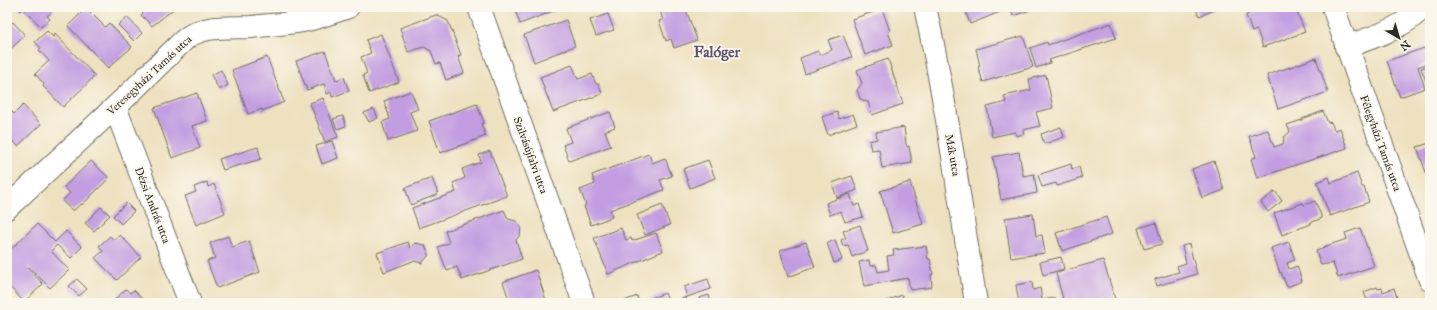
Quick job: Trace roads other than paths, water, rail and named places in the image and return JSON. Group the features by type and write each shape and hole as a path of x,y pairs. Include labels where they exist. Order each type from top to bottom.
{"street":[{"name":"Veresegyházi Tamás utca","path":"7,208 183,41 193,34 210,29 282,15 317,17 348,7"},
{"name":"Szilvásújfalvi utca","path":"479,7 584,303"},
{"name":"Mák utca","path":"925,7 950,137 976,303"},
{"name":"Félegyházi Tamás utca","path":"1333,7 1346,47 1423,239 1430,280"},
{"path":"1346,47 1396,27 1412,17 1423,7"},
{"name":"Dézsi András utca","path":"115,107 190,303"}],"district":[{"name":"Falóger","path":"717,52"}]}
